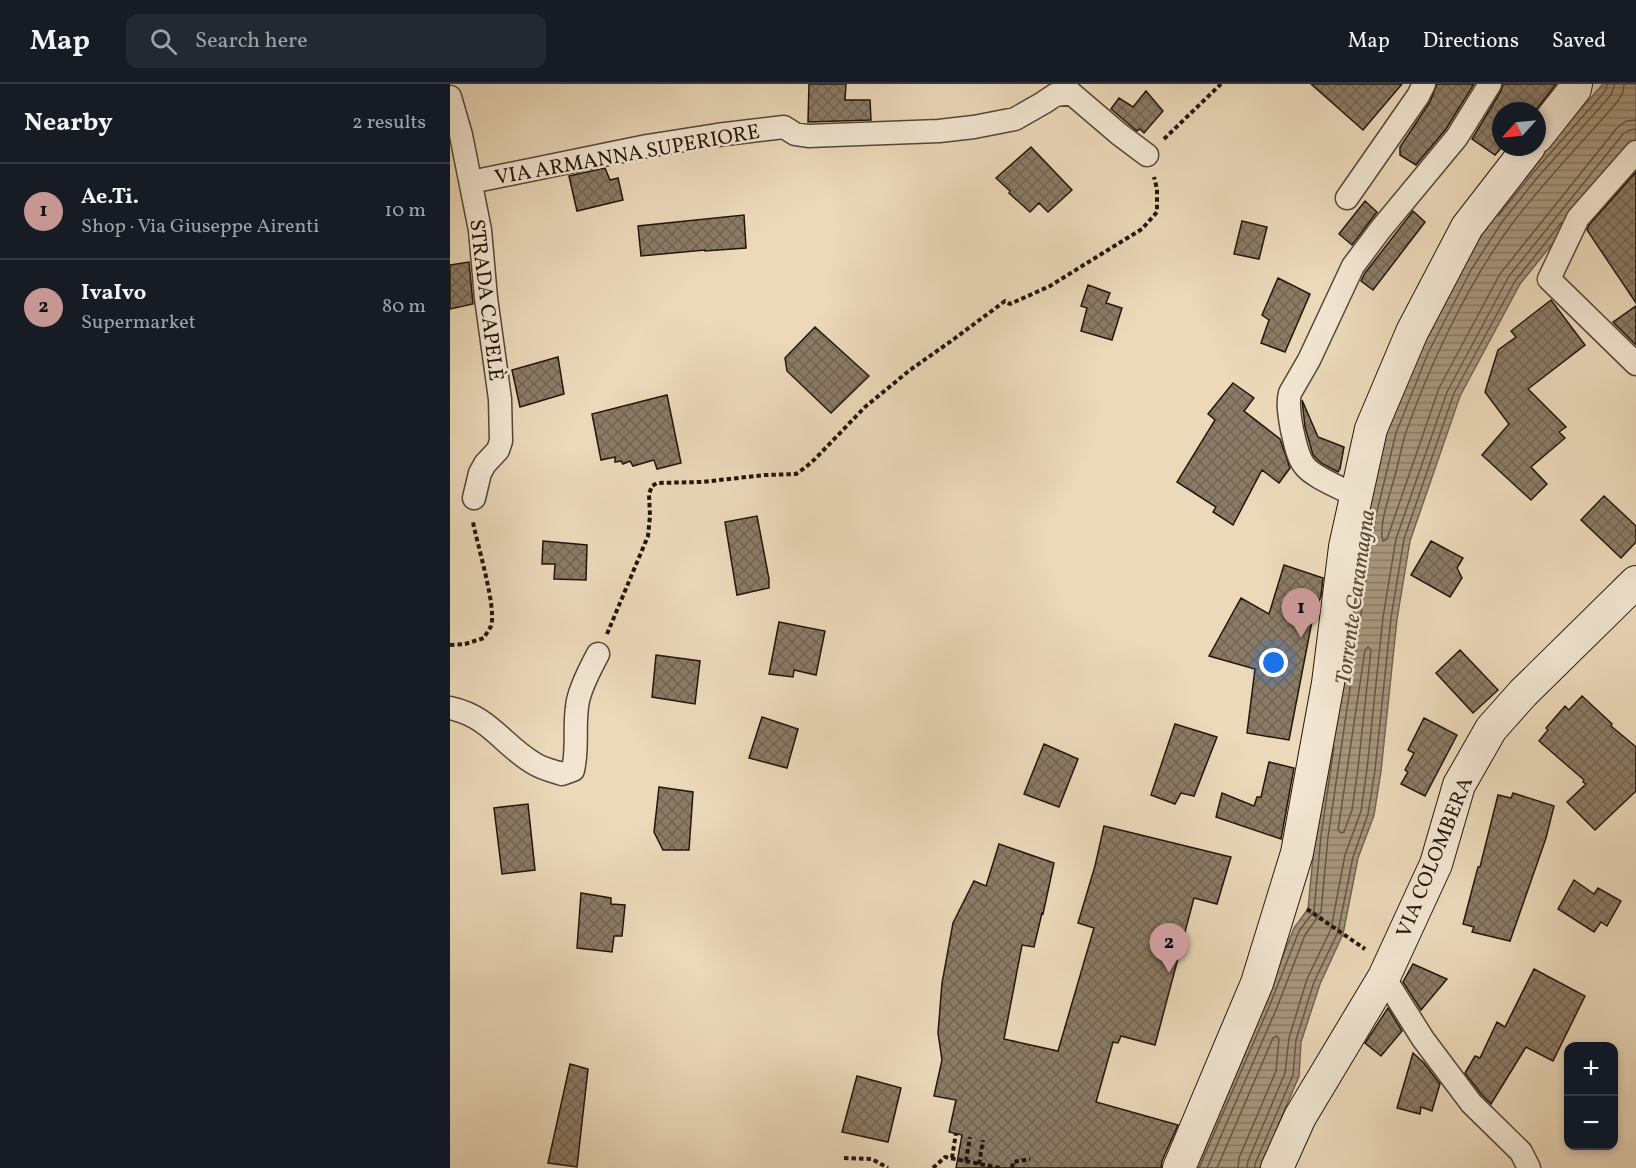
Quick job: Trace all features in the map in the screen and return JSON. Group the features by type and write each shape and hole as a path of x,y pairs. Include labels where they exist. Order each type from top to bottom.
{"main road":[{"path":"1546,126 1575,89 1576,84"},
{"path":"1179,1168 1257,982 1297,853 1328,683 1345,547 1371,429 1412,332 1467,227 1522,156"},
{"name":"VIA COLOMBERA","path":"1277,1168 1300,1117 1378,966 1436,864 1459,785 1491,729 1523,693 1636,582"}],"street":[{"path":"1347,198 1424,84"},
{"path":"1356,496 1321,478 1304,466 1295,441 1288,399 1353,266 1457,136 1490,84"},
{"name":"VIA ARMANNA SUPERIORE","path":"471,182 659,144 773,128 784,127 795,134 808,136 939,131 974,127 1015,119 1055,95 1071,93 1119,134 1147,154"},
{"name":"STRADA CAPELÈ","path":"450,97 461,135 480,230 486,298 500,399 501,441 498,450 484,464 474,498"},
{"path":"1636,152 1578,218 1549,279 1636,364"},
{"path":"450,708 468,713 489,725 514,749 536,765 562,774 573,770 577,754 575,732 577,704 598,654"},
{"path":"1378,966 1423,1039 1471,1103 1521,1152 1529,1168"}],"path":[{"path":"598,654 648,536 649,494 652,486 657,483 702,482 796,474 806,468 865,407 910,370 1005,300 1010,304 1050,286 1142,229 1157,212 1157,189 1147,154 1221,84"},
{"path":"450,645 484,639 492,624 491,603 472,514 474,498"},
{"path":"1285,894 1378,966"},
{"path":"952,1158 956,1133"},
{"path":"966,1161 970,1137"},
{"path":"979,1164 983,1140"},
{"path":"933,1168 945,1157 1000,1168"},
{"path":"844,1158 872,1159 888,1168"},
{"path":"1012,1168 1013,1162 1030,1159"}],"water":[{"name":"Torrente Caramagna","path":"1603,84 1636,84 1636,140 1520,284 1460,396 1410,541 1397,619 1381,771 1374,815 1358,858 1343,934 1320,984 1301,1042 1299,1076 1260,1168 1192,1168 1294,928 1308,909 1315,836 1362,518 1383,429 1459,263 1527,170 1539,156 1546,156 1546,148"}],"building":[{"path":"809,84 846,84 845,100 870,100 871,120 808,122"},
{"path":"1311,84 1402,84 1363,130"},
{"path":"1437,84 1474,84 1446,129 1416,165 1400,155 1400,147 1430,102"},
{"path":"1503,84 1556,84 1542,102 1494,102"},
{"path":"1146,91 1163,111 1144,133 1140,129 1137,131 1111,109 1119,98 1133,107"},
{"path":"1492,106 1492,153 1472,139"},
{"path":"1031,147 1072,190 1048,212 1039,203 1030,212 996,178"},
{"path":"605,168 610,180 618,178 623,200 577,211 569,176"},
{"path":"1636,172 1636,303 1587,230"},
{"path":"1365,201 1377,212 1352,245 1339,234"},
{"path":"1413,211 1425,222 1373,290 1361,281 1365,273"},
{"path":"744,215 746,248 641,256 638,226"},
{"path":"1242,221 1267,227 1259,259 1234,254"},
{"path":"469,262 473,304 450,309 450,265"},
{"path":"1278,278 1310,294 1285,352 1261,343 1269,320 1262,315"},
{"path":"1088,285 1110,293 1106,303 1122,308 1112,340 1081,331 1087,308 1081,306"},
{"path":"1551,300 1585,345 1528,389 1566,427 1559,432 1565,438 1531,467 1547,484 1531,500 1482,455 1509,424 1485,392 1498,350 1516,337 1511,331"},
{"path":"1636,306 1636,345 1613,322"},
{"path":"815,327 869,376 831,413 787,371 785,358"},
{"path":"558,357 564,394 520,407 512,370"},
{"path":"1233,383 1254,398 1244,411 1280,439 1290,468 1279,483 1262,470 1233,525 1213,512 1216,507 1177,482 1215,420 1208,414"},
{"path":"667,395 681,463 657,469 654,460 633,466 630,461 623,464 621,461 615,462 615,457 601,460 592,414"},
{"path":"1302,400 1318,437 1344,447 1338,472 1321,463 1313,455 1305,427"},
{"path":"1604,496 1636,526 1636,542 1621,558 1581,520"},
{"path":"757,516 769,588 737,595 725,522"},
{"path":"543,541 587,545 586,580 554,579 555,564 542,564"},
{"path":"1431,541 1463,558 1457,568 1462,578 1450,597 1411,575"},
{"path":"1284,565 1323,578 1321,596 1313,616 1289,740 1247,733 1255,669 1209,656 1241,598 1269,614"},
{"path":"779,622 825,631 816,675 794,670 793,677 769,674"},
{"path":"1460,650 1498,690 1473,713 1436,673"},
{"path":"656,655 700,661 695,704 652,697"},
{"path":"1582,696 1612,724 1611,726 1636,747 1636,791 1595,830 1567,802 1586,784 1584,780 1539,741 1548,730 1546,728 1565,706 1569,710"},
{"path":"762,717 798,729 787,768 749,758"},
{"path":"1424,718 1457,735 1425,796 1401,784 1408,772 1405,770 1414,753 1408,750"},
{"path":"1175,724 1217,737 1194,796 1181,793 1175,804 1151,795"},
{"path":"1044,744 1078,759 1059,807 1024,794"},
{"path":"1269,762 1294,768 1281,839 1216,817 1222,793 1254,806 1257,797 1261,797"},
{"path":"659,787 693,792 689,850 663,850 654,832"},
{"path":"1513,793 1554,806 1546,838 1510,941 1472,932 1474,927 1463,924 1498,795 1511,798"},
{"path":"528,804 535,870 502,874 494,808"},
{"path":"1104,826 1231,857 1217,904 1194,898 1155,1045 1121,1036 1118,1043 1113,1042 1096,1102 1178,1125 1161,1168 956,1168 962,1135 949,1132 956,1100 934,1096 942,1060 938,1033 942,983 953,923 974,881 986,886 999,844 1054,863 1034,947 1022,945 1004,1039 1058,1051 1094,928 1078,923"},
{"path":"1574,880 1594,894 1598,888 1621,901 1607,926 1601,922 1594,932 1558,909"},
{"path":"581,893 611,898 611,904 625,905 622,936 614,936 612,952 577,948"},
{"path":"1413,964 1447,979 1421,1010 1403,982"},
{"path":"1534,969 1585,996 1553,1061 1526,1047 1491,1104 1465,1073 1475,1056 1480,1058 1497,1022 1505,1027"},
{"path":"1388,1008 1402,1031 1381,1056 1365,1043"},
{"path":"1413,1053 1440,1084 1432,1111 1421,1107 1420,1114 1397,1108"},
{"path":"570,1064 588,1069 577,1167 548,1163"},
{"path":"857,1076 901,1088 888,1142 842,1132"}],"place":[{"name":"Ae.Ti.","path":"1301,638"},
{"name":"IvaIvo","path":"1169,973"}]}
